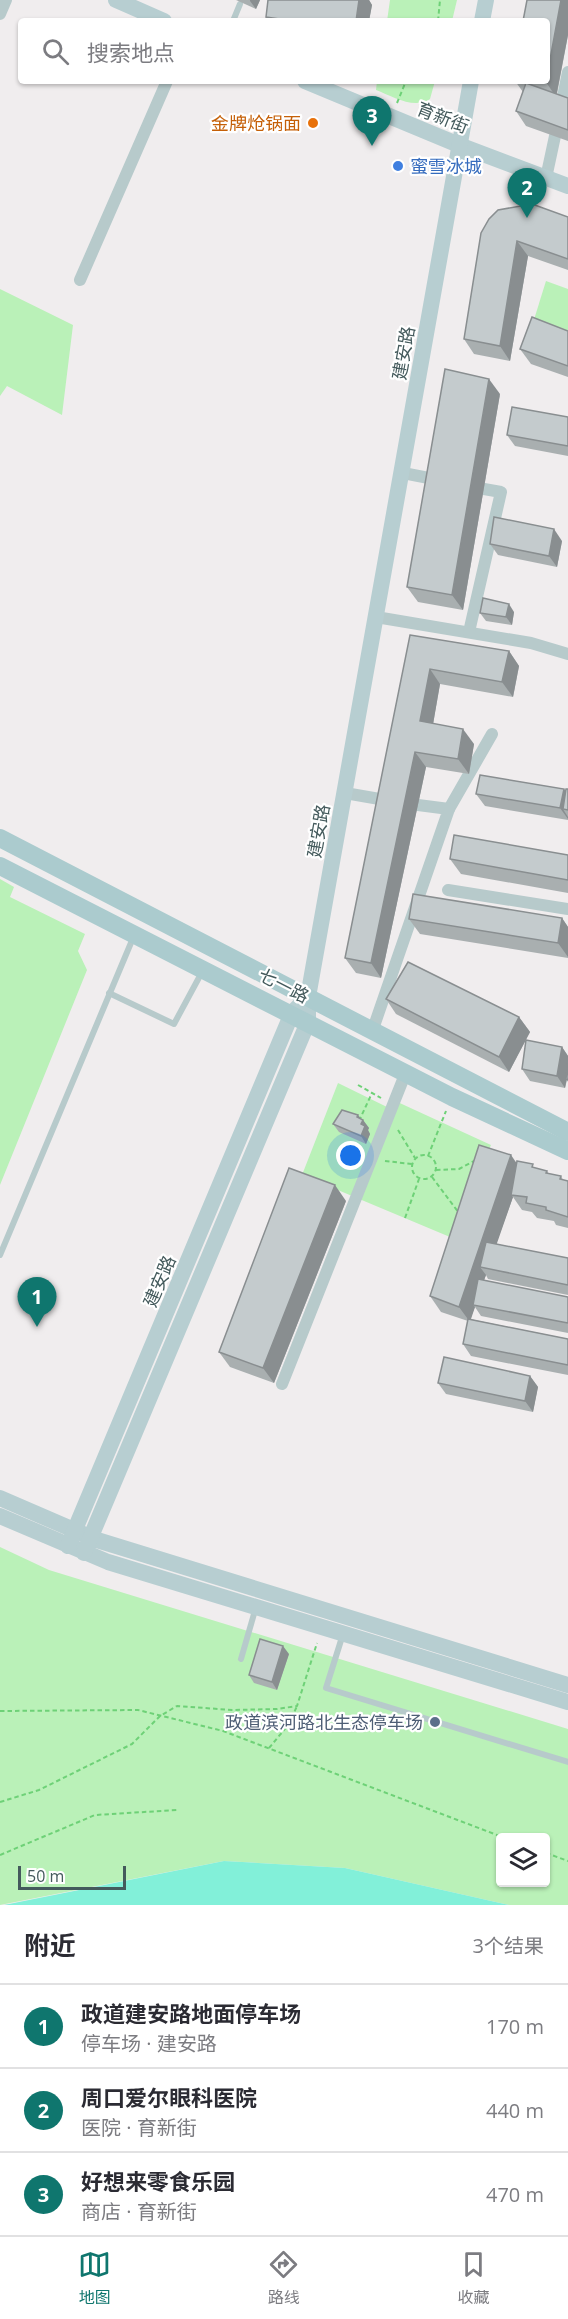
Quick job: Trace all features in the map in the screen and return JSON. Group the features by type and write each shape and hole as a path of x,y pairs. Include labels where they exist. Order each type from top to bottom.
{"main road":[{"name":"七一路","path":"0,838 568,1132"},
{"name":"七一路","path":"0,866 202,970 292,1013 452,1097 568,1151"}],"street":[{"path":"0,14 6,0"},
{"path":"116,0 136,4 159,18"},
{"path":"483,18 486,0"},
{"path":"564,102 568,72"},
{"path":"80,280 166,84"},
{"name":"育新街","path":"312,84 459,145 568,186"},
{"name":"建安路","path":"80,1542 292,1013 308,997 470,84"},
{"path":"546,178 555,136"},
{"path":"402,473 439,480"},
{"path":"469,632 501,492 484,489"},
{"path":"376,617 531,643 568,654"},
{"path":"373,1029 449,809 492,735"},
{"path":"345,793 392,801"},
{"path":"418,805 449,809"},
{"path":"448,890 568,909"},
{"path":"80,1542 309,1022 308,997"},
{"path":"282,1384 406,1072"},
{"path":"0,1498 80,1542 256,1607 568,1702"},
{"path":"0,1516 80,1542 568,1685"}],"lane":[{"path":"234,18 240,4"},
{"path":"0,1255 134,934"},
{"path":"109,993 174,1024 202,970"},
{"path":"241,1659 256,1607"},
{"path":"343,1633 326,1688 568,1762"}],"path":[{"path":"438,18 440,0"},
{"path":"392,117 405,84"},
{"path":"358,1085 392,1105 399,1132 416,1158"},
{"path":"359,1121 372,1093"},
{"path":"428,1155 452,1097"},
{"path":"428,1155 434,1159 436,1170 432,1177 419,1179 414,1176 412,1164 416,1158 428,1155"},
{"path":"436,1170 459,1168 485,1158"},
{"path":"369,1165 390,1161 412,1164"},
{"path":"432,1177 460,1214"},
{"path":"405,1218 419,1179"},
{"path":"268,1748 289,1724 322,1627"},
{"path":"0,1802 39,1790 132,1744 160,1716 177,1706 232,1710 297,1706"},
{"path":"0,1711 138,1710 223,1731 496,1835"},
{"path":"0,1855 95,1815 177,1810"},
{"path":"550,1854 568,1861"}],"shaded area":[{"path":"390,0 457,0 453,18 387,18"},
{"path":"377,84 434,84 430,99 417,103 403,101 376,90"},
{"path":"546,281 568,289 568,339 532,326"},
{"path":"0,289 73,325 62,415 7,386 0,396"},
{"path":"0,879 14,887 10,897 85,934 78,951 87,970 0,1185"},
{"path":"338,1083 387,1107 391,1099 491,1145 450,1237 302,1175"},
{"path":"0,1547 49,1570 568,1729 568,1905 509,1905 345,1868 224,1861 0,1905"},
{"path":"224,1861 345,1868 509,1905 4,1905"}],"building":[{"path":"268,0 359,0 356,18 266,17"},
{"path":"527,0 561,0 550,60 550,18 524,18"},
{"path":"526,84 568,98 568,130 516,111"},
{"path":"532,204 568,217 568,259 517,241 500,346 464,339 481,233 489,219 498,210"},
{"path":"532,317 568,331 568,366 520,349"},
{"path":"445,369 489,379 452,595 407,587"},
{"path":"512,407 568,417 568,446 507,435"},
{"path":"494,517 554,529 549,556 490,544"},
{"path":"483,598 509,604 506,617 480,613"},
{"path":"410,635 509,651 502,682 430,669 420,721 463,729 458,759 415,752 371,963 345,958"},
{"path":"480,775 564,789 560,808 476,794"},
{"path":"566,789 568,789 568,810 563,809"},
{"path":"454,835 568,855 568,880 450,859"},
{"path":"413,894 562,918 558,943 409,919"},
{"path":"408,962 519,1017 499,1057 386,999"},
{"path":"526,1040 562,1047 557,1076 522,1069"},
{"path":"342,1110 358,1115 357,1117 363,1120 361,1124 365,1126 361,1136 333,1124"},
{"path":"479,1145 511,1155 459,1307 430,1296"},
{"path":"517,1161 533,1164 532,1167 561,1176 560,1179 568,1181 568,1217 546,1210 546,1207 526,1203 527,1197 511,1195"},
{"path":"289,1168 335,1185 263,1368 219,1352"},
{"path":"486,1242 568,1258 568,1285 480,1267"},
{"path":"478,1279 568,1297 568,1323 473,1305"},
{"path":"468,1319 568,1339 568,1365 463,1344"},
{"path":"444,1357 530,1376 525,1401 438,1383"},
{"path":"260,1639 283,1646 272,1682 249,1675"}],"place":[{"name":"金牌炝锅面","path":"313,123"},
{"name":"好想来零食乐园","path":"372,146"},
{"name":"蜜雪冰城","path":"398,166"},
{"name":"周口爱尔眼科医院","path":"527,218"},
{"name":"政道建安路地面停车场","path":"37,1327"},
{"name":"政道滨河路北生态停车场","path":"435,1722"}]}
